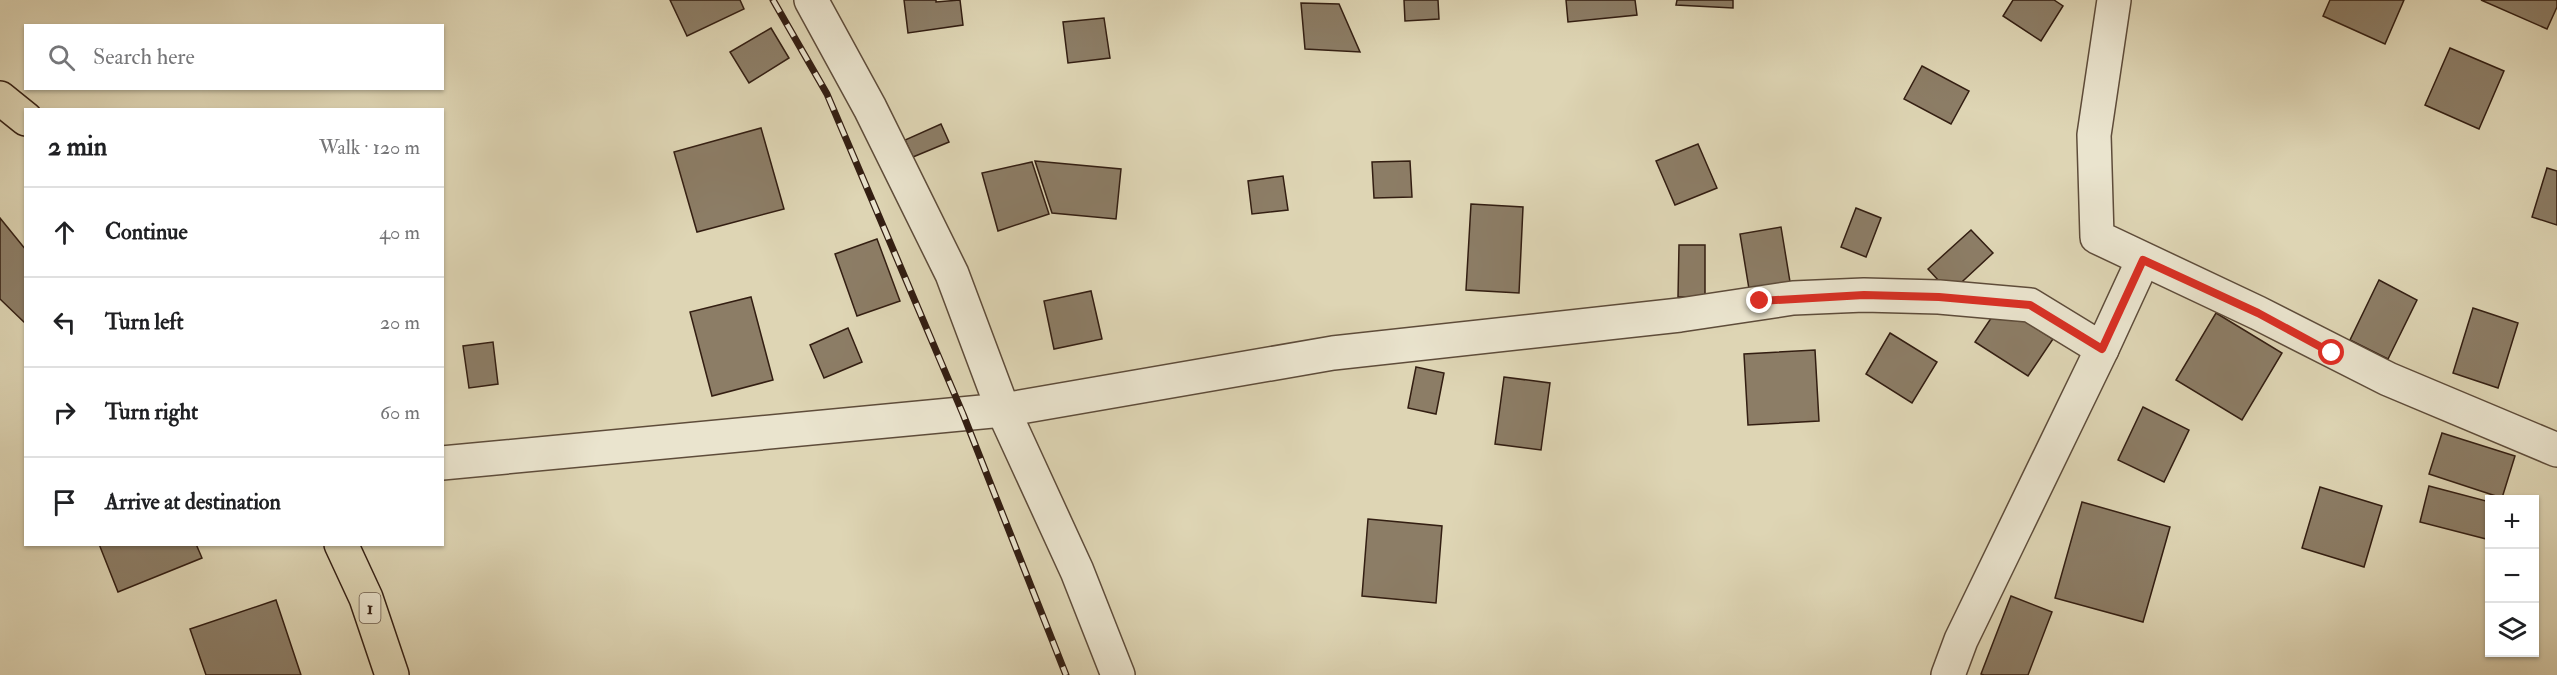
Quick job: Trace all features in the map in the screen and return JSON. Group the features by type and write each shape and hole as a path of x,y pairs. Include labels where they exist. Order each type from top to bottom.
{"highway":[{"path":"0,98 24,117"},
{"name":"1","path":"341,546 366,598 392,675"}],"street":[{"path":"812,0 870,108 952,274 1003,410 1077,571 1118,675"},
{"path":"2114,0 2094,135 2097,237 2258,313 2388,379 2557,450"},
{"path":"1948,675 1961,640 2143,260"},
{"path":"444,463 1003,410 1334,353 1680,315 1793,298 1864,295 1939,297 2030,305 2102,349"}],"building":[{"path":"670,0 740,0 744,9 687,36"},
{"path":"904,0 936,0 936,2 960,0 963,25 908,33"},
{"path":"1404,0 1438,0 1439,19 1405,21"},
{"path":"1566,0 1635,0 1637,15 1568,22"},
{"path":"1677,0 1733,0 1733,8 1676,5"},
{"path":"2013,0 2054,0 2063,6 2041,41 2003,16"},
{"path":"2330,0 2404,0 2385,44 2323,16"},
{"path":"2481,0 2557,0 2557,7 2547,29"},
{"path":"1301,3 1339,4 1360,52 1305,49"},
{"path":"1104,18 1110,58 1068,63 1063,22"},
{"path":"771,28 789,58 749,83 730,52"},
{"path":"2450,48 2504,71 2479,129 2425,105"},
{"path":"1922,66 1969,91 1951,124 1904,99"},
{"path":"941,124 949,142 913,157 905,140"},
{"path":"761,128 784,209 697,232 674,152"},
{"path":"1698,144 1717,188 1675,205 1656,161"},
{"path":"1035,161 1121,169 1116,219 1052,213"},
{"path":"1410,161 1412,197 1374,198 1372,162"},
{"path":"1032,162 1049,214 998,231 982,173"},
{"path":"2547,168 2557,171 2557,225 2532,217"},
{"path":"1283,176 1288,210 1252,214 1248,181"},
{"path":"1471,204 1523,207 1519,293 1466,290"},
{"path":"1856,208 1881,218 1866,257 1841,247"},
{"path":"0,218 24,248 24,322 0,299"},
{"path":"1781,227 1791,288 1750,295 1740,234"},
{"path":"1971,230 1993,253 1950,293 1928,269"},
{"path":"877,239 900,301 857,316 835,254"},
{"path":"1679,245 1705,245 1705,297 1678,297"},
{"path":"2379,280 2417,300 2388,359 2350,340"},
{"path":"1091,291 1102,339 1054,349 1044,301"},
{"path":"751,297 773,380 712,396 690,312"},
{"path":"2000,305 2053,339 2028,376 1975,342"},
{"path":"2473,308 2518,323 2498,388 2453,373"},
{"path":"2216,313 2282,353 2242,420 2176,380"},
{"path":"848,328 862,362 824,378 810,345"},
{"path":"1890,333 1937,362 1912,403 1866,374"},
{"path":"493,342 498,384 469,388 463,346"},
{"path":"1815,350 1819,421 1748,425 1744,354"},
{"path":"1416,367 1444,373 1436,414 1408,408"},
{"path":"1504,377 1550,383 1541,450 1495,444"},
{"path":"2143,407 2189,430 2164,482 2118,460"},
{"path":"2442,433 2515,456 2503,495 2493,495 2429,474"},
{"path":"2429,486 2485,501 2485,539 2420,522"},
{"path":"2320,487 2382,506 2364,567 2302,548"},
{"path":"2082,502 2170,527 2143,622 2055,598"},
{"path":"1368,519 1442,526 1436,603 1362,596"},
{"path":"100,546 197,546 202,558 118,592"},
{"path":"2011,596 2052,612 2028,675 1981,674"},
{"path":"276,600 301,675 206,675 190,629"}],"railway":[{"path":"773,0 827,94 963,414 1066,675"}],"route":[{"path":"1760,301 1864,295 1939,297 2030,305 2102,349 2143,260 2258,313 2332,353"}]}
